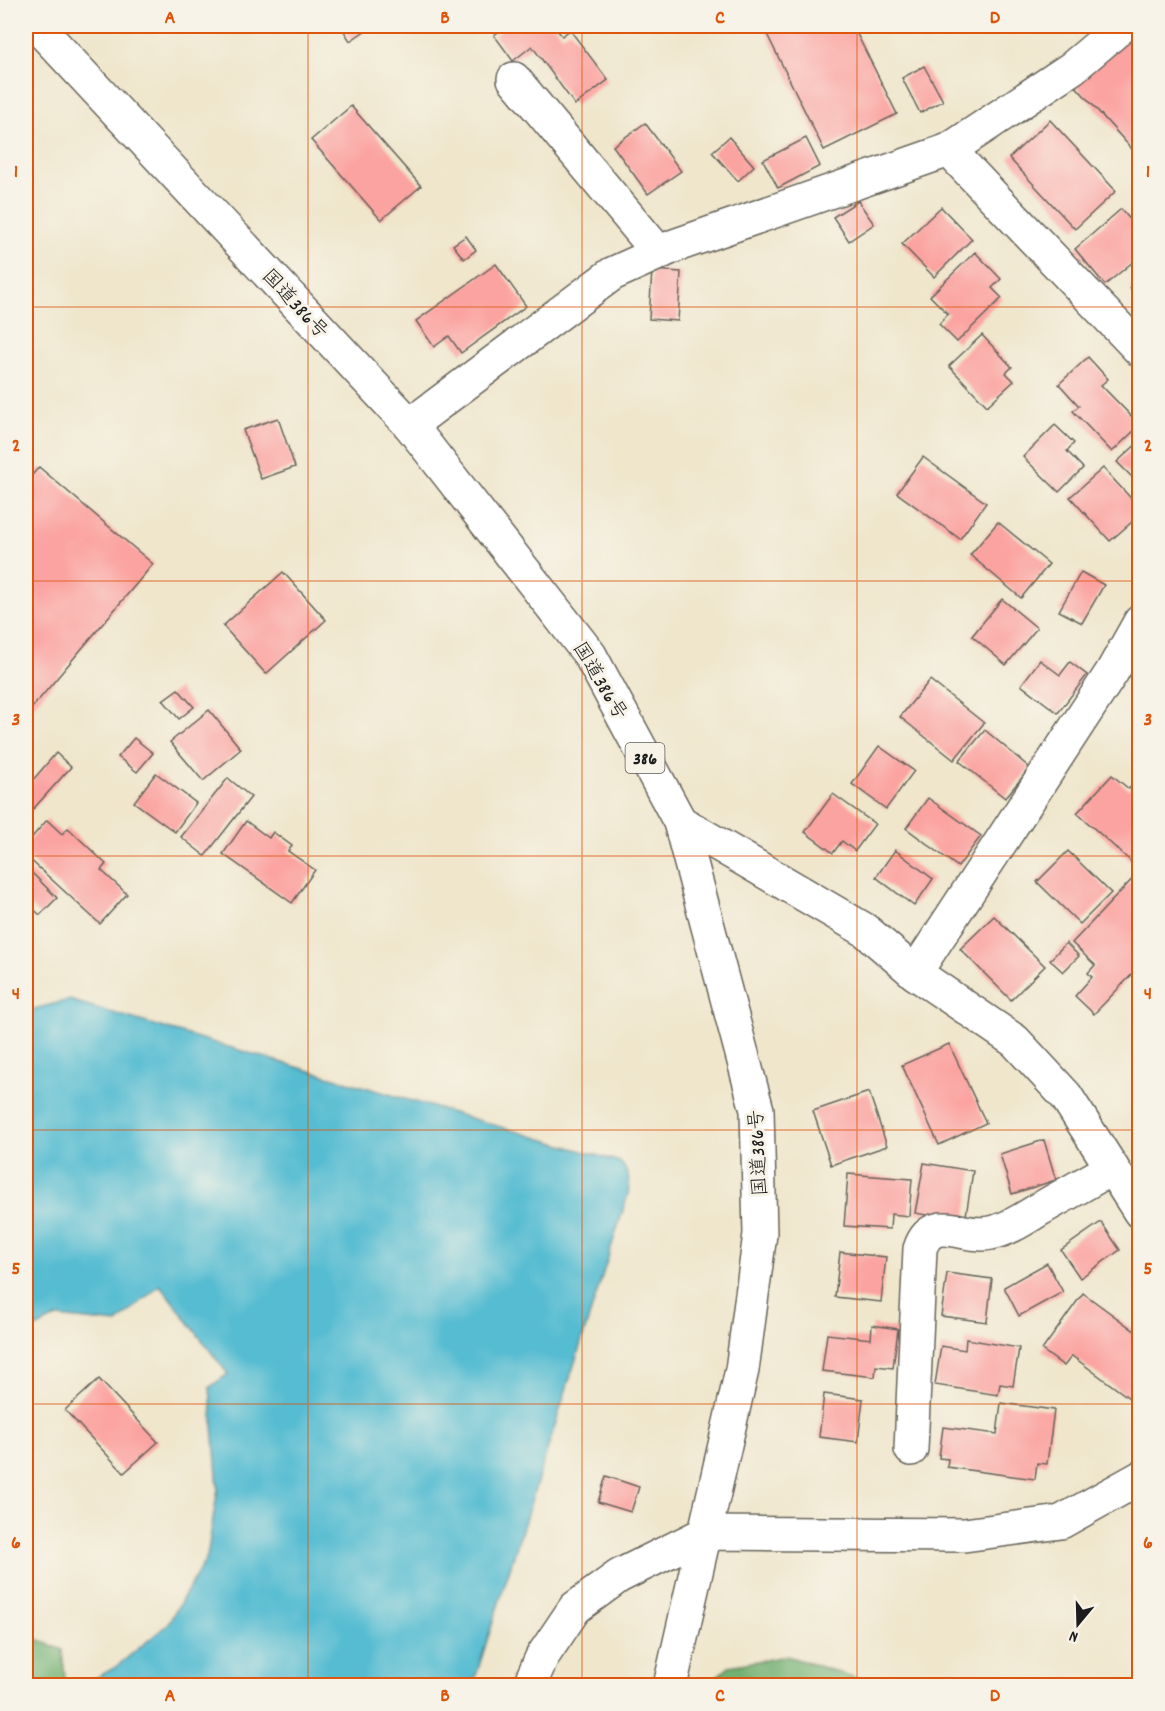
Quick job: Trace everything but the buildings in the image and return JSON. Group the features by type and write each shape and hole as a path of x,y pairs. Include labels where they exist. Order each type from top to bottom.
{"main road":[{"name":"国道386号","path":"37,26 410,425 590,655 680,822 757,1110 760,1234 742,1370 670,1686"},
{"path":"410,425 612,274 659,253 949,150 1072,68 1122,26"},
{"path":"514,79 659,253"},
{"path":"949,150 1140,350"},
{"path":"915,973 1112,672 1140,622"},
{"path":"680,822 865,930 915,973 1015,1041 1066,1096 1140,1212"},
{"path":"911,1449 922,1240 933,1230 941,1229 977,1234 991,1233 1013,1224 1112,1168"},
{"path":"529,1686 542,1657 575,1608 619,1576 706,1533 975,1533 1061,1522 1140,1478"}],"green space":[{"path":"26,1634 62,1650 66,1685 26,1685"},
{"path":"787,1656 878,1685 707,1685 729,1666"}],"water":[{"path":"69,1000 620,1162 627,1173 628,1194 473,1685 83,1685 116,1667 168,1624 207,1557 218,1488 210,1387 228,1374 160,1285 117,1323 57,1317 26,1333 26,1011"}]}
